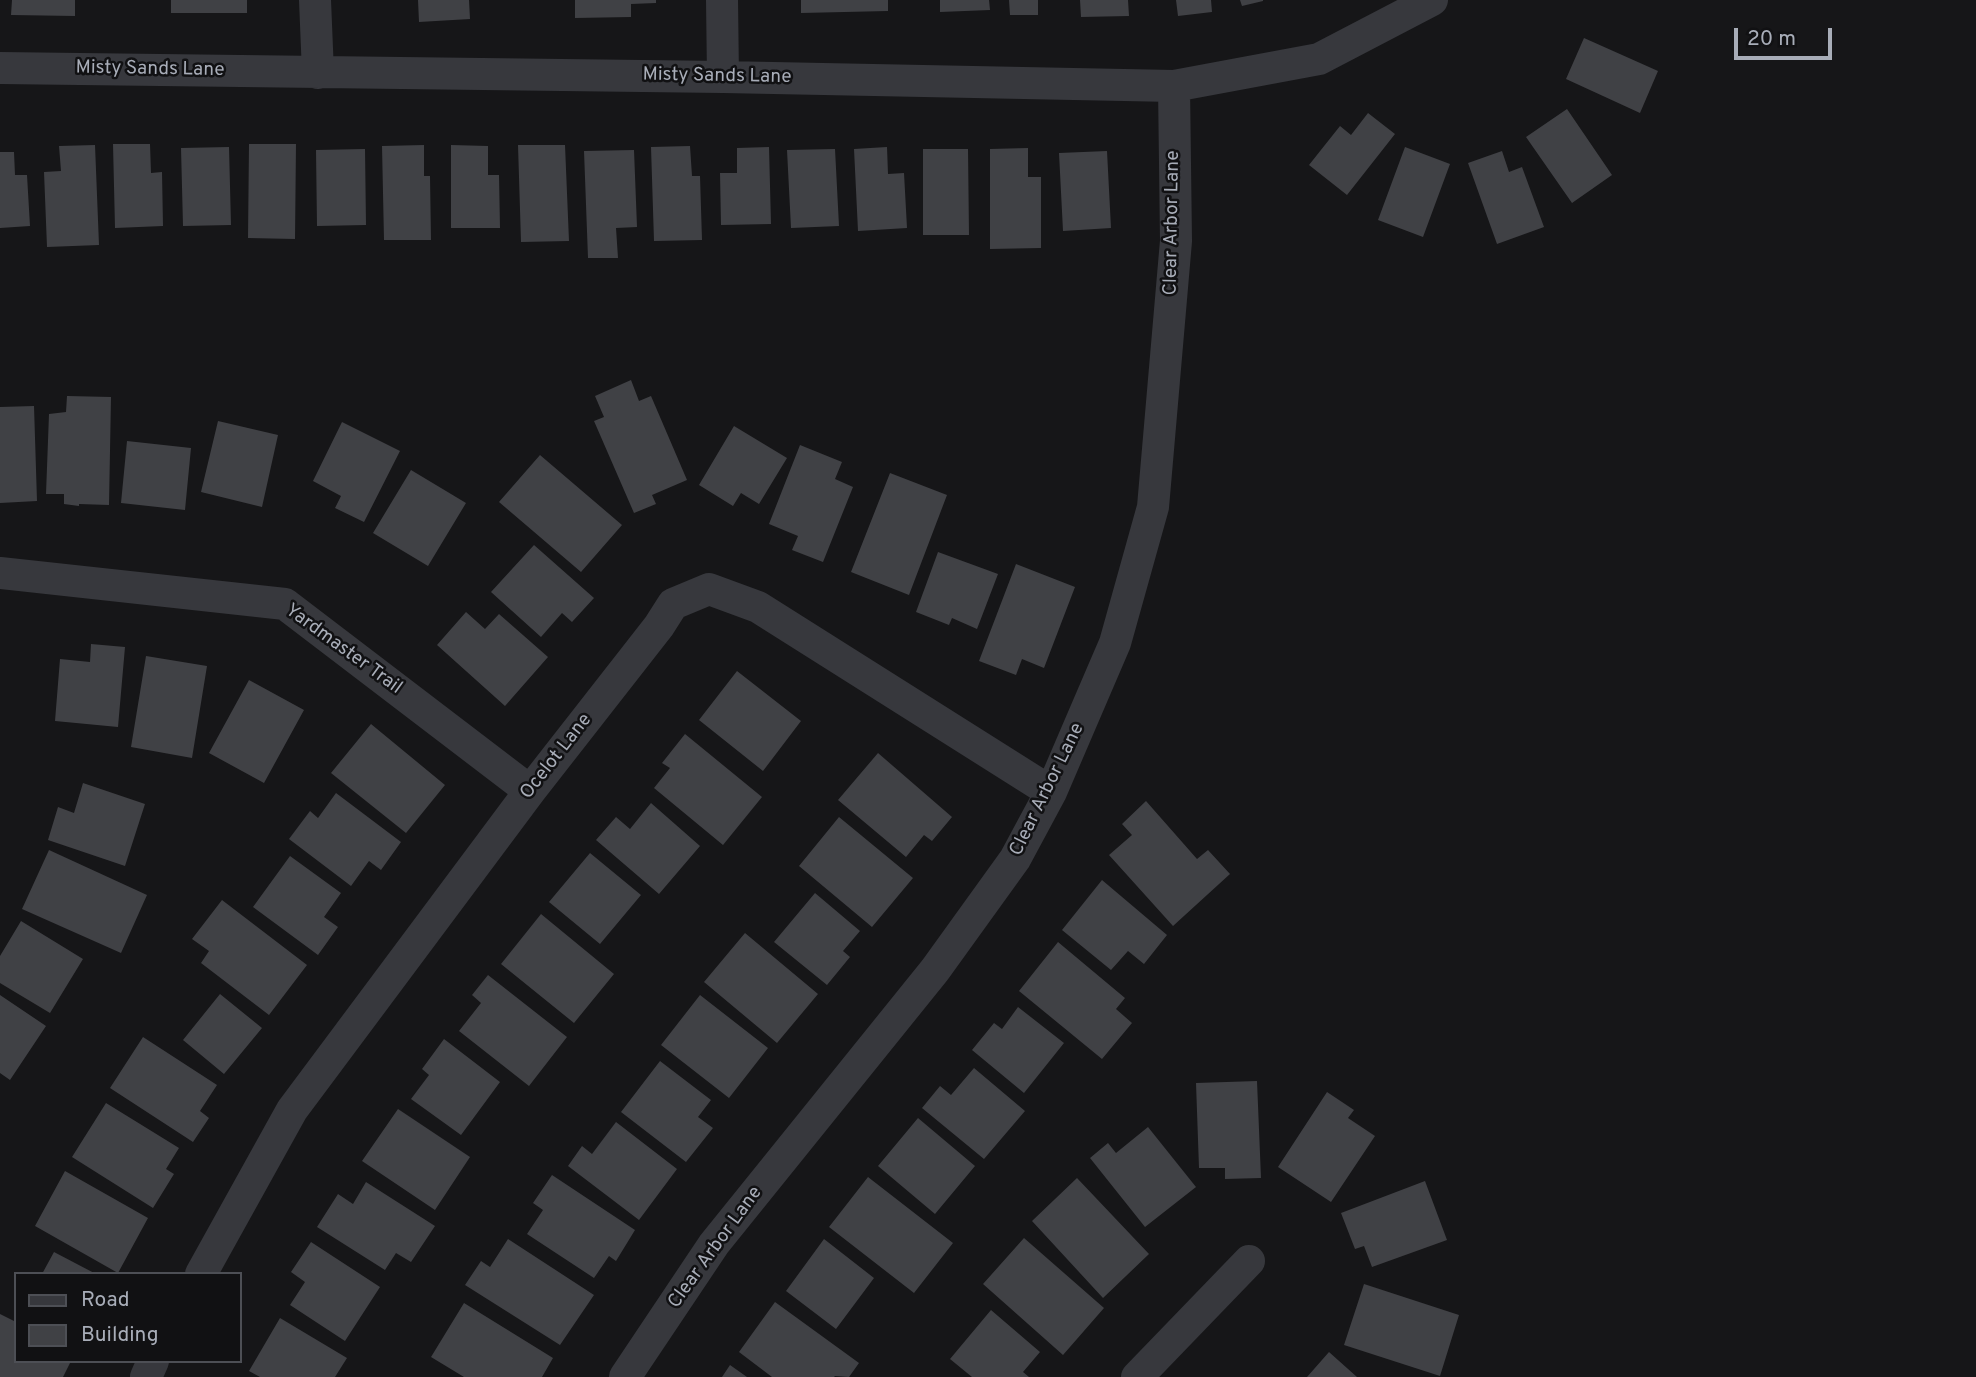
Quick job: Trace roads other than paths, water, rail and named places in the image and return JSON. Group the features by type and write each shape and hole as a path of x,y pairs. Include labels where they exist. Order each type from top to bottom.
{"street":[{"path":"315,0 318,73"},
{"path":"722,0 723,77"},
{"name":"Misty Sands Lane","path":"0,68 1174,86 1319,58 1426,4"},
{"name":"Clear Arbor Lane","path":"625,1377 714,1244 943,959 1015,859 1051,792 1115,643 1153,507 1177,240 1174,86"},
{"name":"Yardmaster Trail","path":"0,573 285,604 530,791"},
{"name":"Ocelot Lane","path":"202,1272 292,1110 673,604 709,589 758,607 1051,792"},
{"path":"1137,1377 1249,1261"}]}
